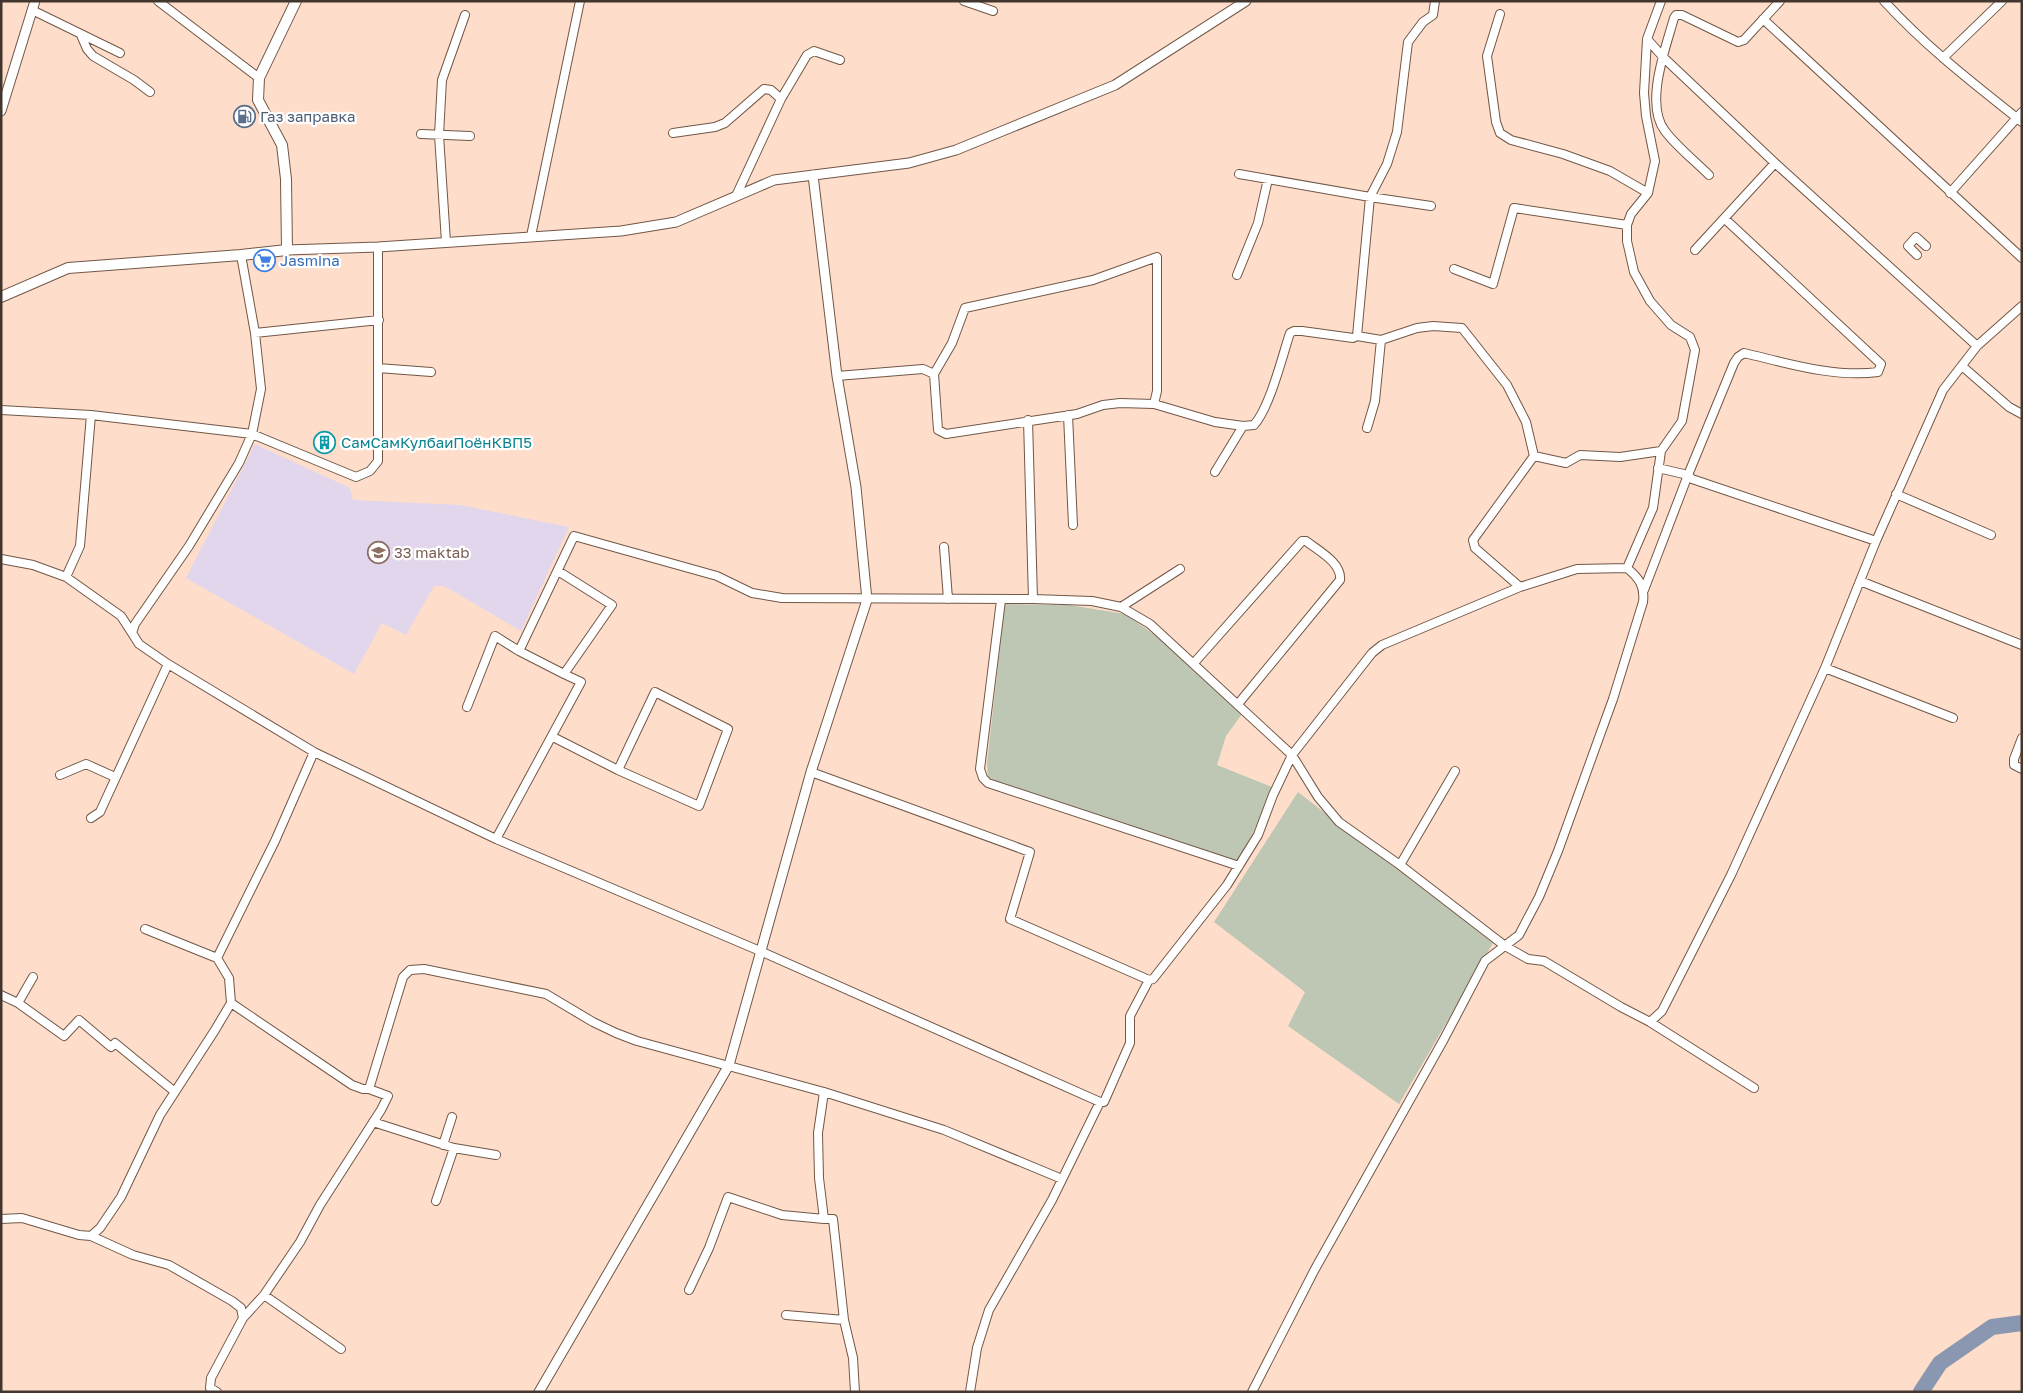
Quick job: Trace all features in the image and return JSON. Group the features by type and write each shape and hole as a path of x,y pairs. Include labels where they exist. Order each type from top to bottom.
{"main road":[{"path":"1,297 68,268 241,256 287,250 286,180 282,145 258,100 259,78 296,1"}],"street":[{"path":"158,1 259,78"},
{"path":"531,236 580,1"},
{"path":"964,1 992,11"},
{"path":"287,250 621,231 676,222 774,180 909,163 956,150 1115,85 1246,1"},
{"path":"1357,336 1370,197 1387,164 1397,132 1408,42 1423,22 1433,15 1435,1"},
{"path":"1627,568 1652,508 1661,451 1682,421 1695,350 1690,337 1672,325 1650,301 1634,272 1627,241 1627,225 1631,214 1648,193 1655,161 1646,116 1644,93 1646,39 1660,1"},
{"path":"1709,175 1664,130 1661,124 1657,104 1657,82 1674,18 1676,15 1682,15 1738,42 1744,40 1780,1"},
{"path":"1884,1 1900,19 1943,58 2020,117 1950,193"},
{"path":"1943,58 2002,1"},
{"path":"1,111 20,45 34,6 81,35 120,53"},
{"path":"1500,14 1487,56 1496,122 1500,133 1511,140 1563,154 1610,171 1648,193"},
{"path":"446,242 439,135 442,80 464,15"},
{"path":"1763,19 2022,258"},
{"path":"81,35 87,49 93,56 134,80 150,92"},
{"path":"1646,39 1775,163 1977,346"},
{"path":"736,196 781,99 808,53 814,51 840,60"},
{"path":"673,133 715,127 725,122 764,89 771,90 781,99"},
{"path":"421,134 470,136"},
{"path":"1695,250 1726,219 1775,163"},
{"path":"539,1392 729,1065 811,772 867,600 856,487 836,376 813,174"},
{"path":"1239,174 1431,206"},
{"path":"1237,275 1258,223 1268,179"},
{"path":"1454,269 1493,284 1514,208 1627,225"},
{"path":"1252,1392 1314,1269 1444,1039 1485,961 1519,935 1539,897 1558,851 1613,699 1643,602 1644,590 1734,363 1744,353 1820,370 1878,372 1882,364 1726,219"},
{"path":"1917,255 1908,246 1916,237 1926,246"},
{"path":"1,410 91,415 252,434 356,477 370,471 378,461 378,246"},
{"path":"132,633 135,624 194,537 239,462 252,434 261,389 255,333 241,256"},
{"path":"1154,404 1157,391 1157,257 1093,280 965,308 952,343 934,374 938,430 946,434 1068,415 1103,405 1142,402 1215,422 1242,426 1254,425 1268,398 1290,333 1294,331 1353,338 1357,336 1381,340 1417,328 1433,326 1462,328 1507,384 1526,422 1534,456 1473,540 1476,548 1520,587"},
{"path":"1650,1022 1662,1010 1731,875 1825,668 1876,541 1943,390 1977,346 2022,306"},
{"path":"255,333 379,320"},
{"path":"1367,428 1375,401 1381,340"},
{"path":"1962,366 2022,414"},
{"path":"378,368 431,372"},
{"path":"836,376 923,369 934,374"},
{"path":"66,577 80,546 91,415"},
{"path":"1068,415 1073,525"},
{"path":"1028,420 1033,600"},
{"path":"1215,472 1242,426"},
{"path":"1534,456 1566,463 1580,455 1620,457 1661,451"},
{"path":"1658,468 1688,475 1692,479 1876,541"},
{"path":"1896,494 1991,535"},
{"path":"519,651 574,536 717,576 752,593 782,598 1092,601 1121,607 1150,624 1194,662 1292,755 1318,797 1339,822 1400,865 1505,946 1528,959 1544,961 1650,1022 1754,1088"},
{"path":"1194,662 1302,541 1306,541 1337,566 1340,580 1238,704"},
{"path":"944,547 948,599"},
{"path":"1,560 33,565 66,577 121,616 139,644 168,664 314,752 496,840 760,951 1100,1102"},
{"path":"970,1392 977,1348 989,1310 1052,1200 1100,1102 1104,1102 1130,1044 1130,1016 1149,980 1153,979 1227,885 1258,835 1292,755 1341,694 1362,663 1382,645 1520,587 1577,568 1627,568 1634,574 1644,590"},
{"path":"1121,607 1180,570"},
{"path":"558,571 612,605 564,674"},
{"path":"1860,581 2022,645"},
{"path":"1001,600 980,770 982,778 988,783 1239,866"},
{"path":"467,706 495,636 519,651 581,682 496,840"},
{"path":"92,818 100,812 168,664"},
{"path":"1825,668 1954,718"},
{"path":"553,737 618,770 699,806 728,728 655,692 618,770"},
{"path":"2022,738 2014,759 2014,765 2022,769"},
{"path":"217,958 275,841 314,752"},
{"path":"60,775 86,764 115,777"},
{"path":"1400,865 1455,771"},
{"path":"811,772 1030,852 1010,919 1149,980"},
{"path":"91,1236 100,1228 121,1197 160,1115 230,1003 229,978 217,958 145,929"},
{"path":"370,1089 403,977 410,970 424,969 546,994 593,1022 637,1041 824,1092 944,1130 1062,1178"},
{"path":"18,1003 33,977"},
{"path":"1,995 18,1003 64,1036 79,1020 111,1047 115,1043 175,1092"},
{"path":"217,1392 210,1388 211,1378 243,1318 264,1295 300,1242 320,1205 388,1096 352,1085 230,1003"},
{"path":"824,1092 818,1133 819,1178 824,1219"},
{"path":"443,1145 452,1117"},
{"path":"373,1122 454,1148 496,1155"},
{"path":"436,1201 454,1148"},
{"path":"689,1290 728,1198 782,1215 833,1219 844,1320 852,1358 854,1392"},
{"path":"1,1219 22,1218 79,1235 91,1236 133,1255 169,1266 232,1301 241,1308 243,1318"},
{"path":"264,1295 342,1349"},
{"path":"786,1315 844,1320"}],"shaded area":[{"name":"33 maktab","path":"255,444 350,488 353,500 460,505 569,527 521,631 444,586 434,586 406,635 382,623 354,674 186,578"}],"green space":[{"path":"1005,604 1069,605 1125,614 1165,642 1242,714 1226,736 1217,765 1272,787 1258,823 1237,863 999,783 988,777 987,763"},
{"path":"1298,792 1493,943 1399,1104 1288,1026 1305,992 1214,922"}],"waterway":[{"path":"1921,1392 1940,1363 1992,1327 2022,1323"}],"place":[{"name":"Газ заправка","path":"244,117"},
{"name":"Jasmina","path":"264,261"},
{"name":"СамСамКулбаиПоёнКВП5","path":"325,443"},
{"name":"33 maktab","path":"378,553"}]}
